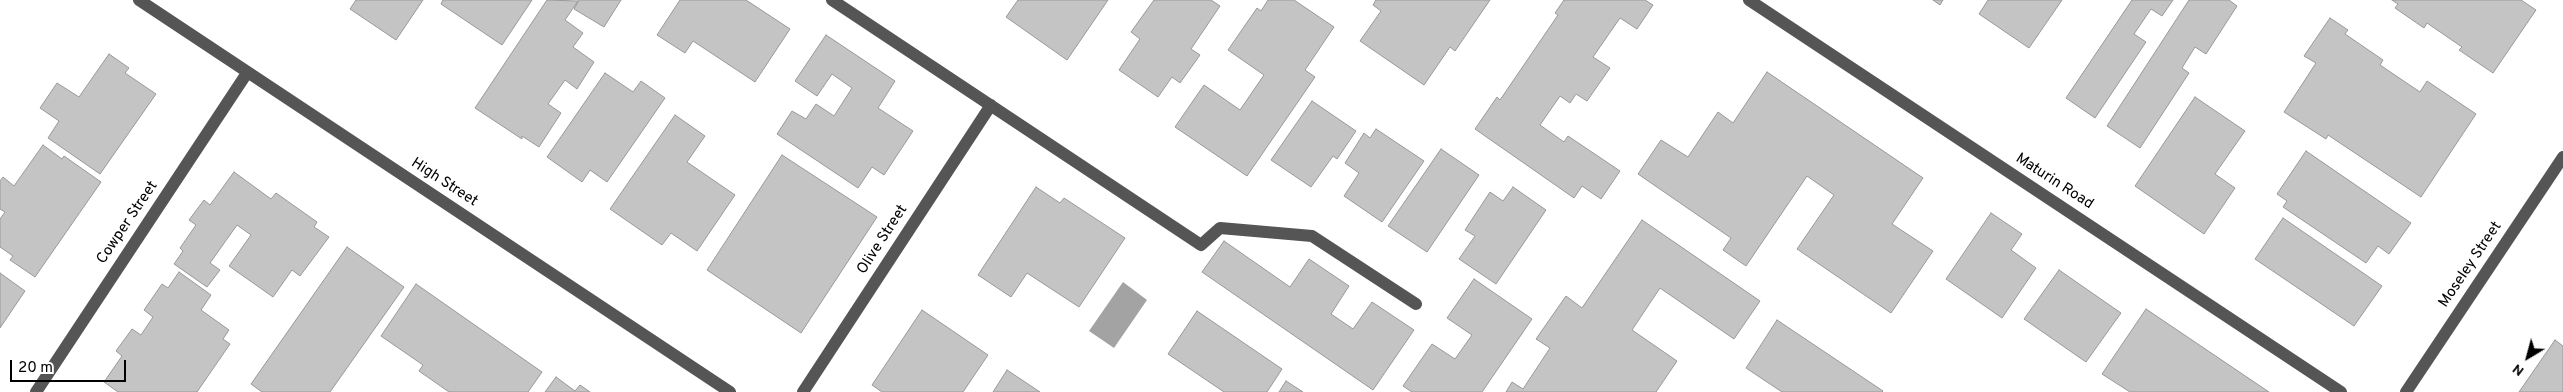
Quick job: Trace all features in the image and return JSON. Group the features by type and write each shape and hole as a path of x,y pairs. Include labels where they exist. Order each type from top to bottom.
{"street":[{"name":"High Street","path":"139,0 730,392"},
{"path":"832,0 1201,245 1220,228 1312,236 1416,304"},
{"name":"Maturin Road","path":"1749,0 2341,392"},
{"name":"Cowper Street","path":"36,392 247,73"},
{"name":"Olive Street","path":"803,392 991,105"},
{"name":"Moseley Street","path":"2406,392 2563,157"}],"shaded area":[{"path":"1123,282 1147,300 1114,348 1089,331"}],"building":[{"path":"356,0 423,0 396,40 350,9"},
{"path":"443,0 532,0 502,45 441,4"},
{"path":"547,0 578,1 565,20 583,33 573,47 594,62 577,89 565,80 548,104 561,113 539,147 522,136 522,139 475,108"},
{"path":"579,0 621,0 604,27 574,9"},
{"path":"680,0 746,0 790,29 755,82 693,41 685,53 657,35"},
{"path":"1018,0 1108,0 1067,60 1006,17"},
{"path":"1154,0 1211,0 1220,6 1191,49 1200,55 1180,83 1172,77 1158,97 1119,70 1140,39 1131,32"},
{"path":"1268,0 1294,0 1334,27 1305,70 1315,77 1247,176 1175,127 1204,85 1240,110 1264,75 1228,50 1257,8 1261,11"},
{"path":"1376,0 1490,0 1455,51 1450,47 1424,85 1360,41 1381,11 1373,5"},
{"path":"1564,0 1645,0 1653,5 1637,29 1620,18 1593,57 1610,68 1587,101 1576,94 1570,103 1560,96 1540,125 1564,142 1568,136 1620,171 1601,199 1582,186 1574,198 1475,129 1497,97 1500,100 1558,15 1555,13"},
{"path":"1933,0 1943,0 1940,5"},
{"path":"1988,0 2062,0 2029,48 1979,14"},
{"path":"2132,0 2173,0 2162,16 2151,9 2134,34 2146,42 2095,118 2066,98"},
{"path":"2189,0 2229,0 2237,6 2206,54 2195,47 2182,68 2189,73 2140,148 2107,126"},
{"path":"2392,0 2521,0 2536,10 2493,73 2459,50 2462,47 2427,23 2424,28 2395,8 2398,4"},
{"path":"2330,18 2348,30 2345,34 2383,60 2380,65 2420,92 2427,81 2476,114 2421,197 2328,135 2326,139 2284,112 2316,63 2304,56"},
{"path":"826,35 895,81 878,108 913,131 884,175 872,167 858,188 777,134 792,111 806,119 816,104 834,116 852,88 832,74 817,96 795,81"},
{"path":"109,54 129,68 125,73 156,94 100,174 48,138 59,121 40,108 57,83 79,97"},
{"path":"1767,72 1923,178 1892,224 1933,251 1891,313 1797,249 1834,195 1807,176 1746,266 1723,250 1731,238 1638,174 1661,140 1688,157 1718,112 1733,123"},
{"path":"605,73 633,92 641,81 665,98 607,182 590,170 582,182 547,157"},
{"path":"2195,97 2245,131 2215,174 2235,188 2204,234 2135,186"},
{"path":"1312,101 1356,131 1337,159 1333,156 1311,187 1271,160"},
{"path":"675,115 705,136 687,162 735,195 697,251 671,233 662,245 610,209"},
{"path":"1376,129 1424,161 1382,222 1344,196 1359,173 1345,163 1364,133 1370,138"},
{"path":"43,145 62,159 64,156 101,182 35,277 10,260 13,256 0,247 0,219 5,212 0,209 0,181 3,177 14,186"},
{"path":"1441,149 1479,175 1427,252 1388,226"},
{"path":"2306,151 2411,223 2389,254 2378,246 2366,263 2283,207 2287,201 2277,194"},
{"path":"782,155 877,217 801,333 707,270"},
{"path":"234,172 271,199 276,193 317,222 314,227 329,237 300,276 292,270 273,297 229,266 251,235 237,225 210,263 220,270 207,287 174,264 183,251 180,248 196,225 189,220 204,200 210,205"},
{"path":"1036,187 1060,203 1064,198 1125,238 1079,307 1027,273 1011,297 978,275"},
{"path":"1513,187 1546,210 1496,284 1459,259 1475,236 1465,230 1490,192 1503,201"},
{"path":"1991,213 2022,234 2011,250 2036,268 2002,318 1946,279"},
{"path":"2283,218 2382,286 2354,326 2255,259"},
{"path":"1642,220 1760,301 1734,339 1660,288 1632,330 1677,361 1656,392 1506,392 1512,382 1523,389 1550,348 1536,339 1566,296 1582,308"},
{"path":"1224,241 1290,287 1309,259 1349,286 1331,314 1353,329 1372,302 1414,330 1373,390 1202,272"},
{"path":"347,247 404,287 330,392 262,392 251,384"},
{"path":"2059,270 2121,313 2086,362 2024,319"},
{"path":"179,272 211,295 201,310 229,330 223,339 230,344 197,392 118,392 104,382 122,356 116,351 132,329 141,335 153,317 144,310 162,284 168,288"},
{"path":"0,273 25,291 0,328"},
{"path":"1474,279 1532,319 1482,392 1412,392 1403,386 1432,344 1455,359 1472,335 1447,318"},
{"path":"416,284 542,372 528,392 449,392 419,371 423,365 381,336"},
{"path":"2146,309 2269,392 2130,392 2102,374"},
{"path":"922,310 988,355 963,392 882,392 872,385"},
{"path":"1197,311 1282,369 1267,392 1224,392 1168,354"},
{"path":"1777,320 1883,391 1782,392 1746,368"},
{"path":"2555,340 2563,346 2563,392 2519,392"},
{"path":"1007,370 1040,392 993,392"},
{"path":"556,377 575,391 580,385 590,392 545,392"},
{"path":"1286,381 1303,392 1279,392"}]}
